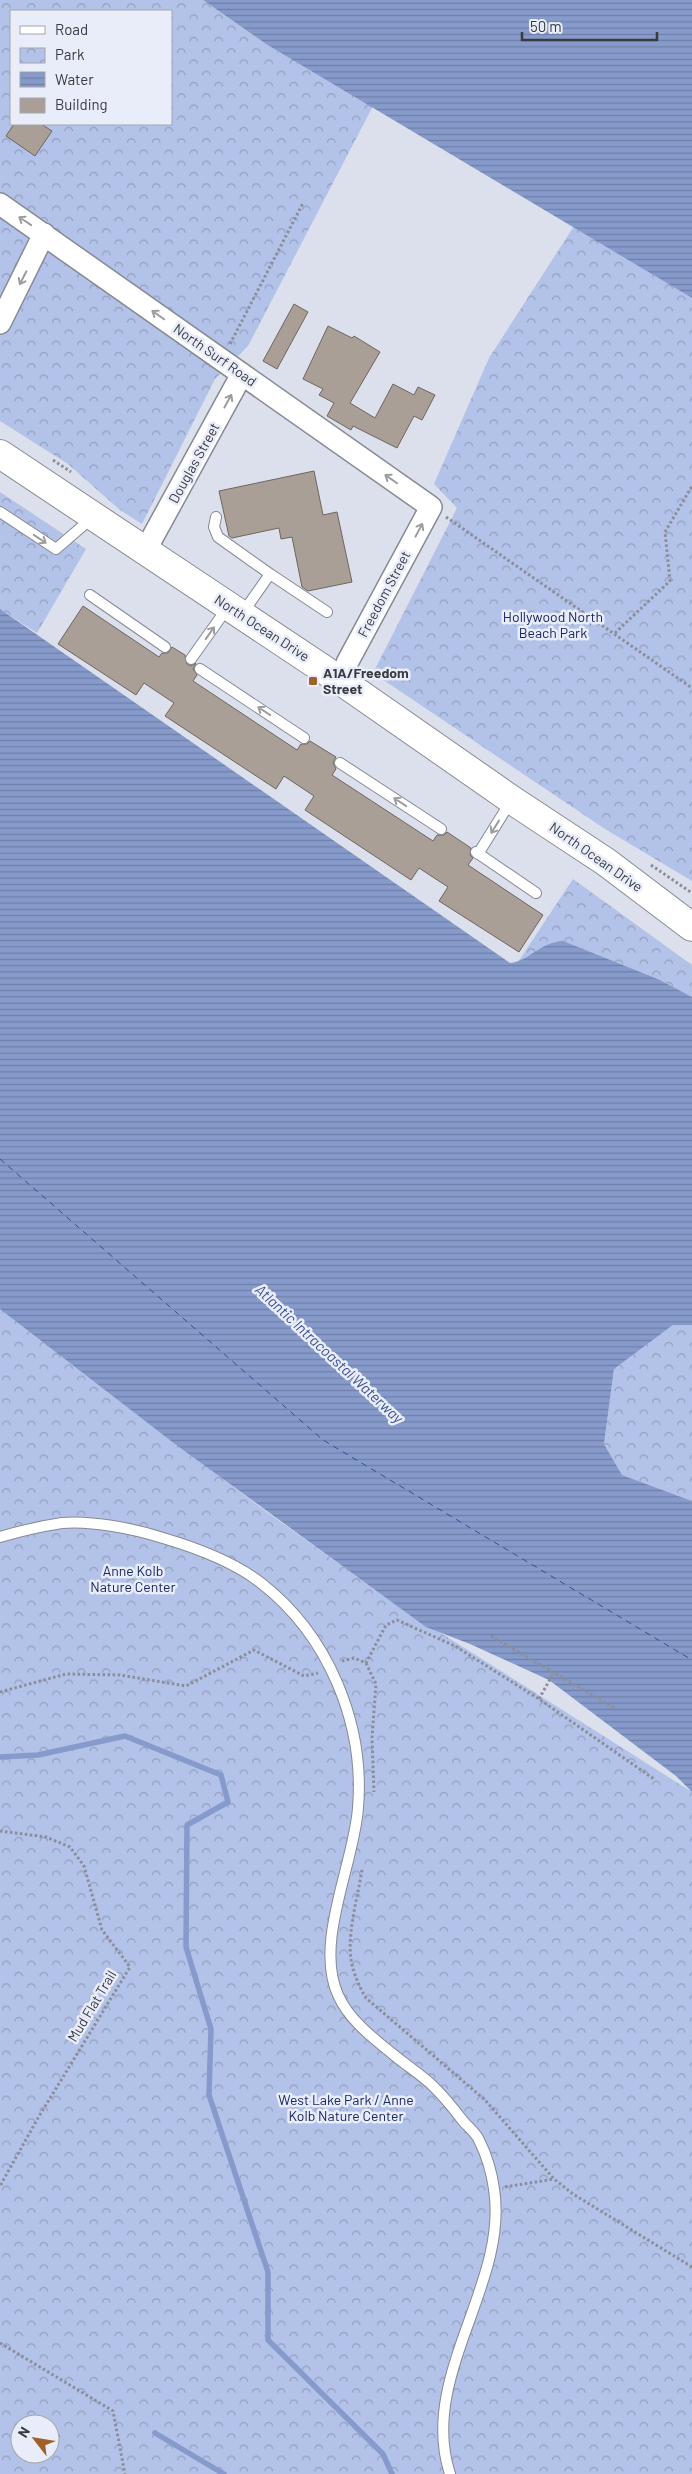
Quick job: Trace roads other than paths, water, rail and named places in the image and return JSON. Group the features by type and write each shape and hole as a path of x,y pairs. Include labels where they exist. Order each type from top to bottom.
{"main road":[{"name":"North Ocean Drive","path":"0,454 344,683 512,800 606,862 692,927"}],"street":[{"name":"North Surf Road","path":"0,204 431,507"},
{"path":"0,323 44,234"},
{"name":"Douglas Street","path":"145,551 242,374"},
{"name":"Freedom Street","path":"344,683 347,663 431,507"}],"lane":[{"path":"0,512 56,550 94,517"},
{"path":"216,517 214,527 218,536 327,612"},
{"path":"191,659 270,574"},
{"path":"90,595 165,647"},
{"path":"200,669 304,738"},
{"path":"340,763 441,829"},
{"path":"512,800 477,853 536,893"},
{"path":"0,1537 65,1523 138,1530 190,1546 223,1560 259,1581 287,1606 331,1667 347,1705 356,1751 358,1809 330,1945 330,1970 338,1995 353,2018 374,2040 434,2087 479,2138 494,2189 495,2230 482,2283 451,2376 443,2415 445,2458 450,2474"}],"water":[{"path":"203,0 692,0 692,298 266,44"},
{"name":"Atlantic Intracoastal Waterway","path":"0,609 510,963 517,962 554,942 563,941 660,980 692,997 692,1325 673,1325 614,1369 604,1444 622,1475 692,1501 692,1792 676,1776 549,1680 470,1644 426,1627 175,1444 0,1309"}],"waterway":[{"path":"0,1757 38,1755 125,1736 221,1775 228,1802 187,1825 186,1947 211,2029 209,2095 268,2272 268,2340 383,2454 392,2474"},
{"path":"155,2433 224,2474"}],"place":[{"name":"A1A/Freedom Street","path":"313,681"}],"park label":[{"name":"Hollywood North Beach Park","path":"553,626"},
{"name":"Anne Kolb Nature Center","path":"133,1579"},
{"name":"West Lake Park / Anne Kolb Nature Center","path":"346,2108"}]}
